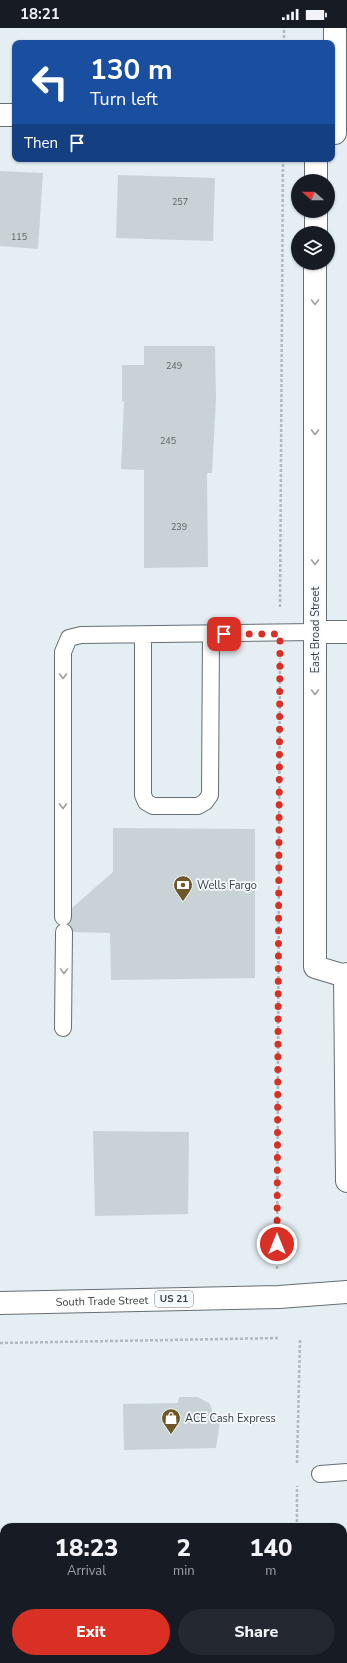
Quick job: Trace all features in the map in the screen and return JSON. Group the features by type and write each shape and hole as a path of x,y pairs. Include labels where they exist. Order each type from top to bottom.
{"main road":[{"path":"335,28 338,136"},
{"path":"0,115 12,114"},
{"path":"316,162 316,174"},
{"name":"East Broad Street","path":"316,270 315,967 346,975 347,1181"},
{"path":"315,632 347,632"},
{"name":"South Trade Street","path":"0,1303 279,1297 347,1292"}],"lane":[{"path":"63,1028 63,652 69,638 81,635 280,634 315,632"},
{"path":"143,635 143,795 146,802 153,806 198,806 205,802 210,795 210,634"},
{"path":"320,1474 347,1472"}],"path":[{"path":"284,28 284,40"},
{"path":"277,1274 283,162"},
{"path":"0,1343 279,1338"},
{"path":"297,1468 300,1339"},
{"path":"297,1483 297,1523"}],"building":[{"path":"0,171 43,173 38,249 0,246"},
{"path":"118,175 215,178 213,241 116,238"},
{"path":"144,346 215,346 216,399 212,473 207,473 208,567 144,568 144,470 121,469 124,401 122,401 122,365 144,365"},
{"name":"Wells Fargo","path":"113,828 255,829 255,978 111,980 110,933 73,932 69,924 72,917 72,908 113,872"},
{"path":"93,1131 189,1132 188,1214 95,1216"},
{"name":"ACE Cash Express","path":"179,1397 198,1397 210,1404 215,1420 220,1421 216,1448 124,1450 123,1404 178,1403"}],"place":[{"name":"Wells Fargo","path":"183,902"},
{"name":"ACE Cash Express","path":"171,1435"}],"route":[{"path":"224,634 280,634 277,1244"}]}
